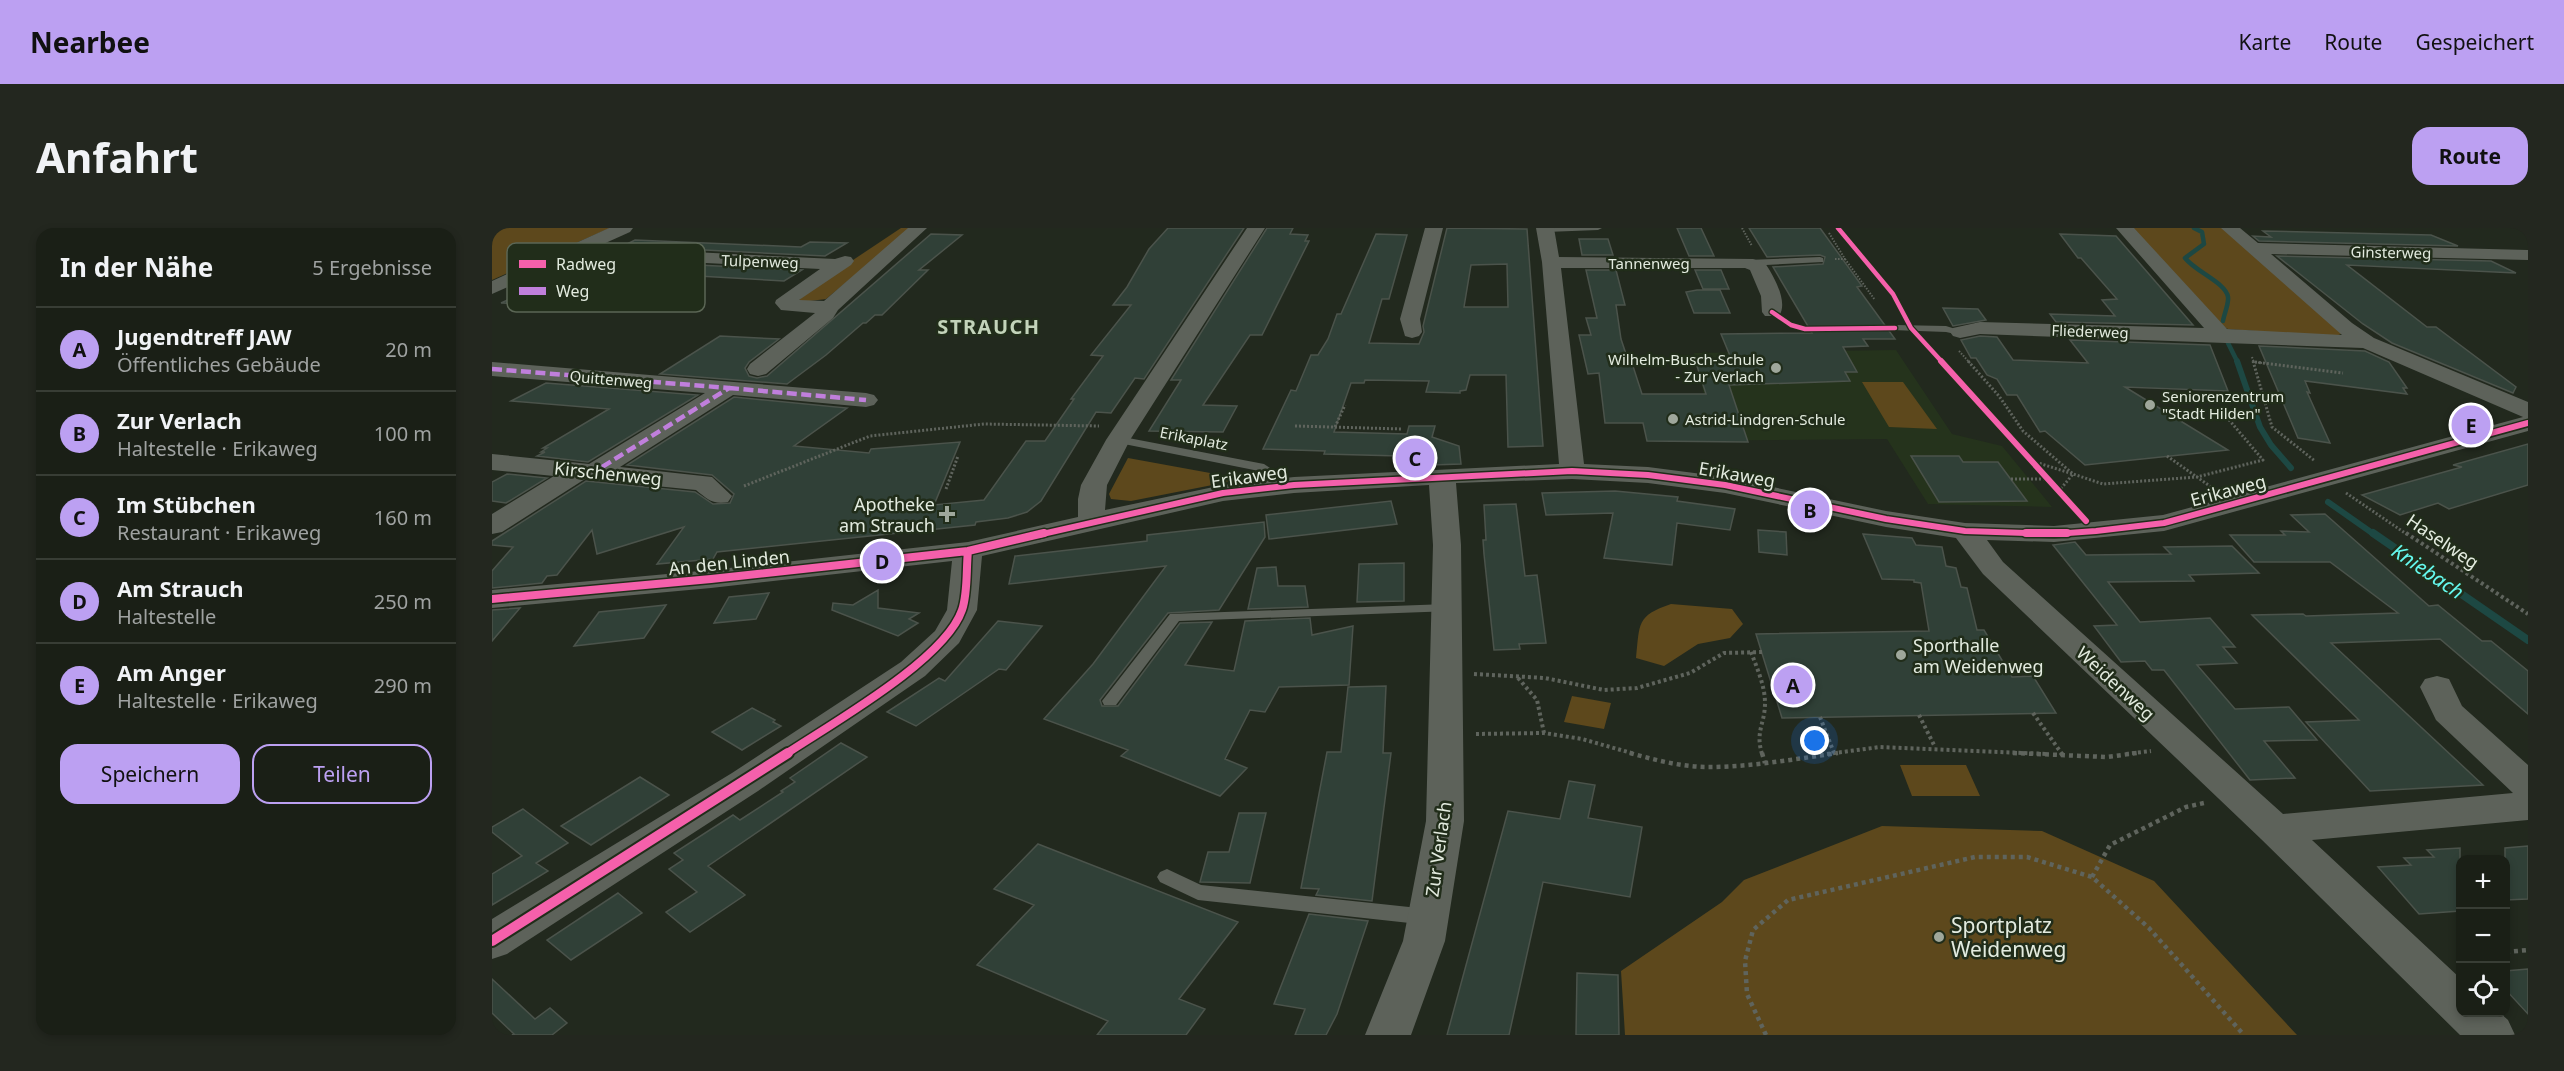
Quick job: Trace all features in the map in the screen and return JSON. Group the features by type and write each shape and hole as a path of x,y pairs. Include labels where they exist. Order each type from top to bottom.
{"street":[{"path":"589,243 624,228"},
{"path":"877,240 895,228"},
{"path":"758,369 826,315 829,307 918,228"},
{"path":"1092,521 1091,499 1110,433 1256,228"},
{"path":"1412,332 1410,319 1434,228"},
{"path":"2125,228 2221,335"},
{"path":"2230,228 2344,327 2367,342 2528,411"},
{"path":"1545,229 1551,262 1572,471"},
{"name":"Ginsterweg","path":"2253,248 2528,255"},
{"path":"829,307 788,306 785,303 786,300 858,252"},
{"name":"Tulpenweg","path":"705,258 840,265"},
{"name":"Tannenweg","path":"1551,262 1747,263"},
{"path":"1747,263 1758,267 1771,296 1772,312"},
{"path":"492,288 507,281"},
{"name":"Fliederweg","path":"1960,332 1980,328 2367,342"},
{"name":"Quittenweg","path":"492,369 866,400"},
{"path":"492,526 729,388"},
{"name":"Erikaweg","path":"968,551 1092,521 1251,489 1442,476 1572,471 1648,476 1725,485 1886,519 1965,531 2054,534 2164,523 2528,423"},
{"name":"Kirschenweg","path":"492,462 703,483 719,496"},
{"name":"Zur Verlach","path":"1388,1035 1424,941 1445,821 1447,545 1442,476"},
{"name":"Weidenweg","path":"1965,531 1993,568 2456,1002"},
{"path":"492,941 745,782 913,669 948,636 962,610 968,551"},
{"name":"An den Linden","path":"492,599 722,578 968,551"},
{"path":"2437,687 2448,712 2528,786"},
{"path":"2275,830 2528,806"},
{"path":"2472,1017 2492,1035"}],"lane":[{"path":"1545,229 1598,228"},
{"name":"Tannenweg","path":"1747,263 1820,260"},
{"path":"1895,328 1946,328 1960,332"},
{"name":"Erikaplatz","path":"1110,433 1264,468"},
{"path":"1110,701 1175,617 1447,608"},
{"path":"1167,877 1198,892 1428,917"}],"path":[{"path":"1845,259 1875,300"},
{"path":"1960,332 1959,350 1999,396 2023,431 2073,474"},
{"path":"2250,354 2255,362 2272,427 2323,467"},
{"path":"2255,362 2343,374"},
{"path":"1335,427 1345,405"},
{"path":"2032,461 2103,484 2197,477 2263,460 2219,408"},
{"path":"744,486 870,436 984,424 1110,433"},
{"path":"1295,426 1402,429"},
{"path":"2024,452 2066,499"},
{"path":"946,489 958,456"},
{"path":"2167,456 2222,494"},
{"path":"2060,491 2073,474"},
{"path":"2011,479 2048,479"},
{"path":"1750,652 1760,676 1765,703 1758,740 1765,763"},
{"path":"1473,674 1545,678 1604,690 1637,688 1690,673 1725,653 1762,652"},
{"path":"1518,677 1537,700 1544,733"},
{"path":"2033,713 2064,756"},
{"path":"1919,715 1935,747"},
{"path":"1820,717 1834,753"},
{"path":"1476,734 1544,733 1582,739 1658,761 1707,767 1765,763 1880,747 1935,747 2107,757 2157,750"},
{"path":"2092,877 2110,845 2186,807 2213,801"},
{"path":"1766,1035 1747,994 1745,961 1754,930 1788,900 1975,857 2027,857 2092,877 2149,928 2244,1035"},
{"path":"2510,952 2528,950"}],"shaded area":[{"path":"492,228 610,228 576,243 507,243 507,273 492,280"},
{"path":"901,228 912,228 826,299 802,302 799,300 808,290"},
{"path":"2133,228 2222,228 2343,333 2334,337 2228,329 2217,324"},
{"path":"1896,350 1952,434 2002,446 2052,507 1928,504 1887,439 1647,441 1638,394 1704,394 1694,353"},
{"path":"1862,382 1903,382 1937,429 1889,427"},
{"path":"1128,458 1243,479 1131,501 1111,499 1109,494"},
{"path":"1671,604 1732,609 1743,624 1730,638 1698,644 1664,666 1636,658 1642,622 1651,613"},
{"path":"1572,696 1611,703 1604,729 1564,722"},
{"path":"1900,765 1966,765 1980,796 1912,796"},
{"name":"Sportplatz Weidenweg","path":"1882,826 2042,831 2154,881 2297,1035 1625,1035 1621,971 1722,902 1744,880"}],"building":[{"path":"1168,228 1244,228 1144,379 1135,378 1111,413 1096,412 1041,501 1027,512 1008,518 976,522 975,525 717,552 713,559 657,564 684,527 597,554 592,530 557,575 547,576 542,583 492,588 492,571 513,547 492,545 492,541 586,481 695,492 713,504 730,503 734,494 712,475 627,465 734,397 847,408 794,446 869,453 871,449 960,442 934,505 984,500 1026,441 1045,441 1074,399 1071,399 1103,356 1091,355 1131,305 1113,305 1127,287 1149,249"},
{"path":"1267,228 1293,228 1290,234 1308,235 1305,241 1309,241 1262,335 1250,335 1203,405 1237,406 1223,432 1149,431 1181,380 1171,380"},
{"path":"1447,228 1527,229 1543,446 1508,447 1506,375 1470,375 1466,390 1460,393 1426,392 1429,381 1365,380 1364,383 1351,383 1334,432 1407,434 1409,426 1435,426 1432,437 1459,446 1461,464 1401,466 1400,456 1324,454 1325,451 1263,449 1291,390 1296,391 1311,355 1318,355 1328,339 1337,314 1341,314 1376,234 1407,235 1389,299 1382,299 1369,343 1419,344 1424,332 1423,326","holes":["1507,264 1508,307 1464,307 1471,265"]},
{"path":"1677,228 1701,228 1714,256 1689,256"},
{"path":"1749,228 1820,228 1862,286 1857,287 1895,339 1863,339 1868,346 1843,347 1857,372 1845,372 1850,381 1729,385 1748,442 1647,441 1643,423 1605,423 1599,373 1588,374 1579,335 1591,335 1586,318 1597,318 1586,270 1616,270 1625,305 1616,305 1621,339 1627,357 1630,357 1642,394 1706,394 1696,363 1733,363 1721,334 1812,333 1773,267 1823,264 1825,257 1820,255 1767,257"},
{"path":"2263,231 2431,235 2458,246 2259,241 2253,236 2271,237"},
{"path":"931,234 962,235 919,270 928,270 882,315 875,315 863,323 787,384 660,374 720,336 779,339 749,362 745,368 749,376 757,378 767,376"},
{"path":"2060,234 2116,236 2193,325 2056,322 2050,314 2115,316 2102,300 2117,299 2081,258 2078,258"},
{"path":"1579,239 1608,239 1613,255 1582,255"},
{"path":"635,240 801,247 810,242 847,243 825,256 705,250 705,243 629,243"},
{"path":"2277,256 2491,261 2516,273 2347,265 2427,327 2436,327 2516,387 2513,393 2392,343 2363,324"},
{"path":"705,265 802,270 784,281 705,276"},
{"path":"1695,270 1721,270 1729,289 1703,289"},
{"path":"1720,290 1730,313 1694,313 1686,292"},
{"path":"1943,308 1978,309 1986,320 1953,326"},
{"path":"1980,336 1997,337 2013,360 2088,363 2070,340 2210,345 2228,391 2125,387 2228,450 2085,465 2045,431 2040,432 2017,395 2007,395 1997,379 1987,375 1976,358 1971,358 1961,340"},
{"path":"2259,346 2365,351 2389,362 2407,388 2403,388 2407,394 2305,381 2310,393 2307,392 2330,443 2298,438"},
{"path":"546,383 698,395 588,462 537,456 545,452 541,452 547,448 543,448 609,409 511,401"},
{"path":"2528,444 2528,485 2449,509 2438,503 2400,515 2362,495 2462,467 2453,465"},
{"path":"1911,456 1959,456 1963,462 1998,462 2027,501 1939,502"},
{"path":"507,474 547,478 506,503 492,501 492,482"},
{"path":"1615,491 1678,497 1677,501 1735,509 1730,530 1677,523 1672,565 1604,558 1613,513 1546,515 1542,493"},
{"path":"1391,501 1397,524 1269,539 1266,515"},
{"path":"1516,504 1525,576 1537,575 1546,643 1519,644 1520,649 1494,650 1483,540 1486,540 1484,505"},
{"path":"2325,514 2429,606 2438,605 2482,641 2491,641 2528,671 2528,714 2440,639 2331,643 2483,785 2370,791 2306,722 2359,720 2252,615 2398,613 2330,562 2254,562 2230,535 2285,535 2281,531 2309,532 2291,515"},
{"path":"1264,522 1265,537 1219,610 1168,613 1100,700 1102,706 1118,706 1180,623 1212,622 1185,665 1234,671 1245,621 1310,618 1312,635 1353,626 1349,685 1279,687 1265,712 1250,710 1225,759 1247,768 1220,796 1121,756 1128,750 1044,719 1093,664 1166,566 1009,584 1015,556 1147,541 1147,535"},
{"path":"1758,530 1786,532 1787,555 1759,552"},
{"name":"Sporthalle am Weidenweg","path":"1863,534 1912,538 1916,545 1942,547 1946,566 1956,568 1961,587 1967,588 1977,630 1984,630 2012,677 2033,676 2056,713 1782,718 1756,634 1929,631 1921,583 1914,582 1914,580 1882,579"},
{"path":"2075,542 2086,555 2171,554 2164,547 2232,546 2259,573 2189,575 2194,581 2108,582 2140,622 2210,618 2235,647 2223,647 2237,663 2197,665 2235,709 2289,707 2317,740 2264,741 2295,778 2250,780 2164,670 2152,670 2145,661 2121,662 2094,626 2117,625 2053,545"},
{"path":"1404,563 1404,601 1357,602 1359,564"},
{"path":"1276,567 1278,586 1305,586 1308,607 1248,609 1257,568"},
{"path":"878,590 878,608 919,613 909,619 918,623 898,636 832,610 833,603 853,605"},
{"path":"769,593 756,619 714,623 729,597"},
{"path":"666,605 644,638 574,646 599,612"},
{"path":"520,608 492,641 492,610"},
{"path":"998,621 1042,626 1006,670 999,669 916,726 887,712 939,678 945,681"},
{"path":"1386,686 1383,753 1391,753 1372,901 1316,895 1319,889 1301,888 1327,752 1341,752 1348,687"},
{"path":"752,708 775,720 773,722 781,726 742,750 712,732"},
{"path":"841,743 867,757 708,866 745,895 690,932 666,912 697,892 669,869 683,860 674,853 733,815 740,820 783,792 781,791 795,782 790,778"},
{"path":"640,777 669,795 591,845 561,826"},
{"path":"1569,781 1595,785 1588,818 1642,827 1630,897 1543,882 1509,1035 1447,1035 1508,811 1560,819"},
{"path":"523,809 568,843 536,863 548,871 492,905 492,874 522,856 492,832 492,827"},
{"path":"1239,813 1266,813 1250,883 1200,882 1208,852 1229,852"},
{"path":"1038,844 1238,922 1179,999 1205,1009 1186,1035 1097,1035 1108,1021 977,965 1034,905 994,889"},
{"path":"2528,846 2528,899 2510,900 2510,855 2505,855 2505,848"},
{"path":"2460,848 2460,855 2456,855 2456,911 2419,914 2378,867 2411,865 2404,858 2434,857 2427,850"},
{"path":"618,893 642,913 571,960 547,940"},
{"path":"1309,914 1368,921 1337,1014 1326,1035 1295,1035 1305,1009 1274,1004"},
{"path":"2528,969 2528,1014 2510,994 2510,971"},
{"path":"1577,973 1618,975 1619,1035 1576,1035"},
{"path":"492,979 535,1019 550,1008 567,1023 552,1035 512,1035 514,1034 492,1013"}],"waterway":[{"name":"Kniebach","path":"2194,228 2202,232 2204,244 2185,258 2226,292 2228,300 2223,321"},
{"name":"Kniebach","path":"2228,343 2237,361"},
{"name":"Kniebach","path":"2237,361 2260,427 2271,445 2291,468"},
{"name":"Kniebach","path":"2328,502 2375,535"},
{"name":"Kniebach","path":"2373,533 2528,640"}],"marked path":[{"path":"492,369 729,388 594,472"},
{"path":"729,388 866,400"}],"cycle path":[{"path":"1838,228 1893,294 1911,328 2086,521"},
{"path":"1772,312 1791,325 1805,329 1895,328"},
{"path":"492,599 711,579 968,551 1223,493 1294,485 1442,476 1572,471 1648,475 1725,485 1886,519 1965,531 2054,534 2096,531 2164,523 2528,423"},
{"path":"492,941 745,782 913,669 948,636 962,610 968,551"}],"place":[{"name":"Wilhelm-Busch-Schule - Zur Verlach","path":"1776,368"},
{"name":"Seniorenzentrum \"Stadt Hilden\"","path":"2150,405"},
{"name":"Astrid-Lindgren-Schule","path":"1673,419"},
{"name":"Am Anger","path":"2471,425"},
{"name":"Im Stübchen","path":"1415,458"},
{"name":"Zur Verlach","path":"1810,510"},
{"name":"Apotheke am Strauch","path":"947,514"},
{"name":"Am Strauch","path":"882,561"},
{"name":"Sporthalle am Weidenweg","path":"1901,655"},
{"name":"Jugendtreff JAW","path":"1793,685"},
{"name":"Sportplatz Weidenweg","path":"1939,937"}],"district":[{"name":"STRAUCH","path":"989,326"}]}
